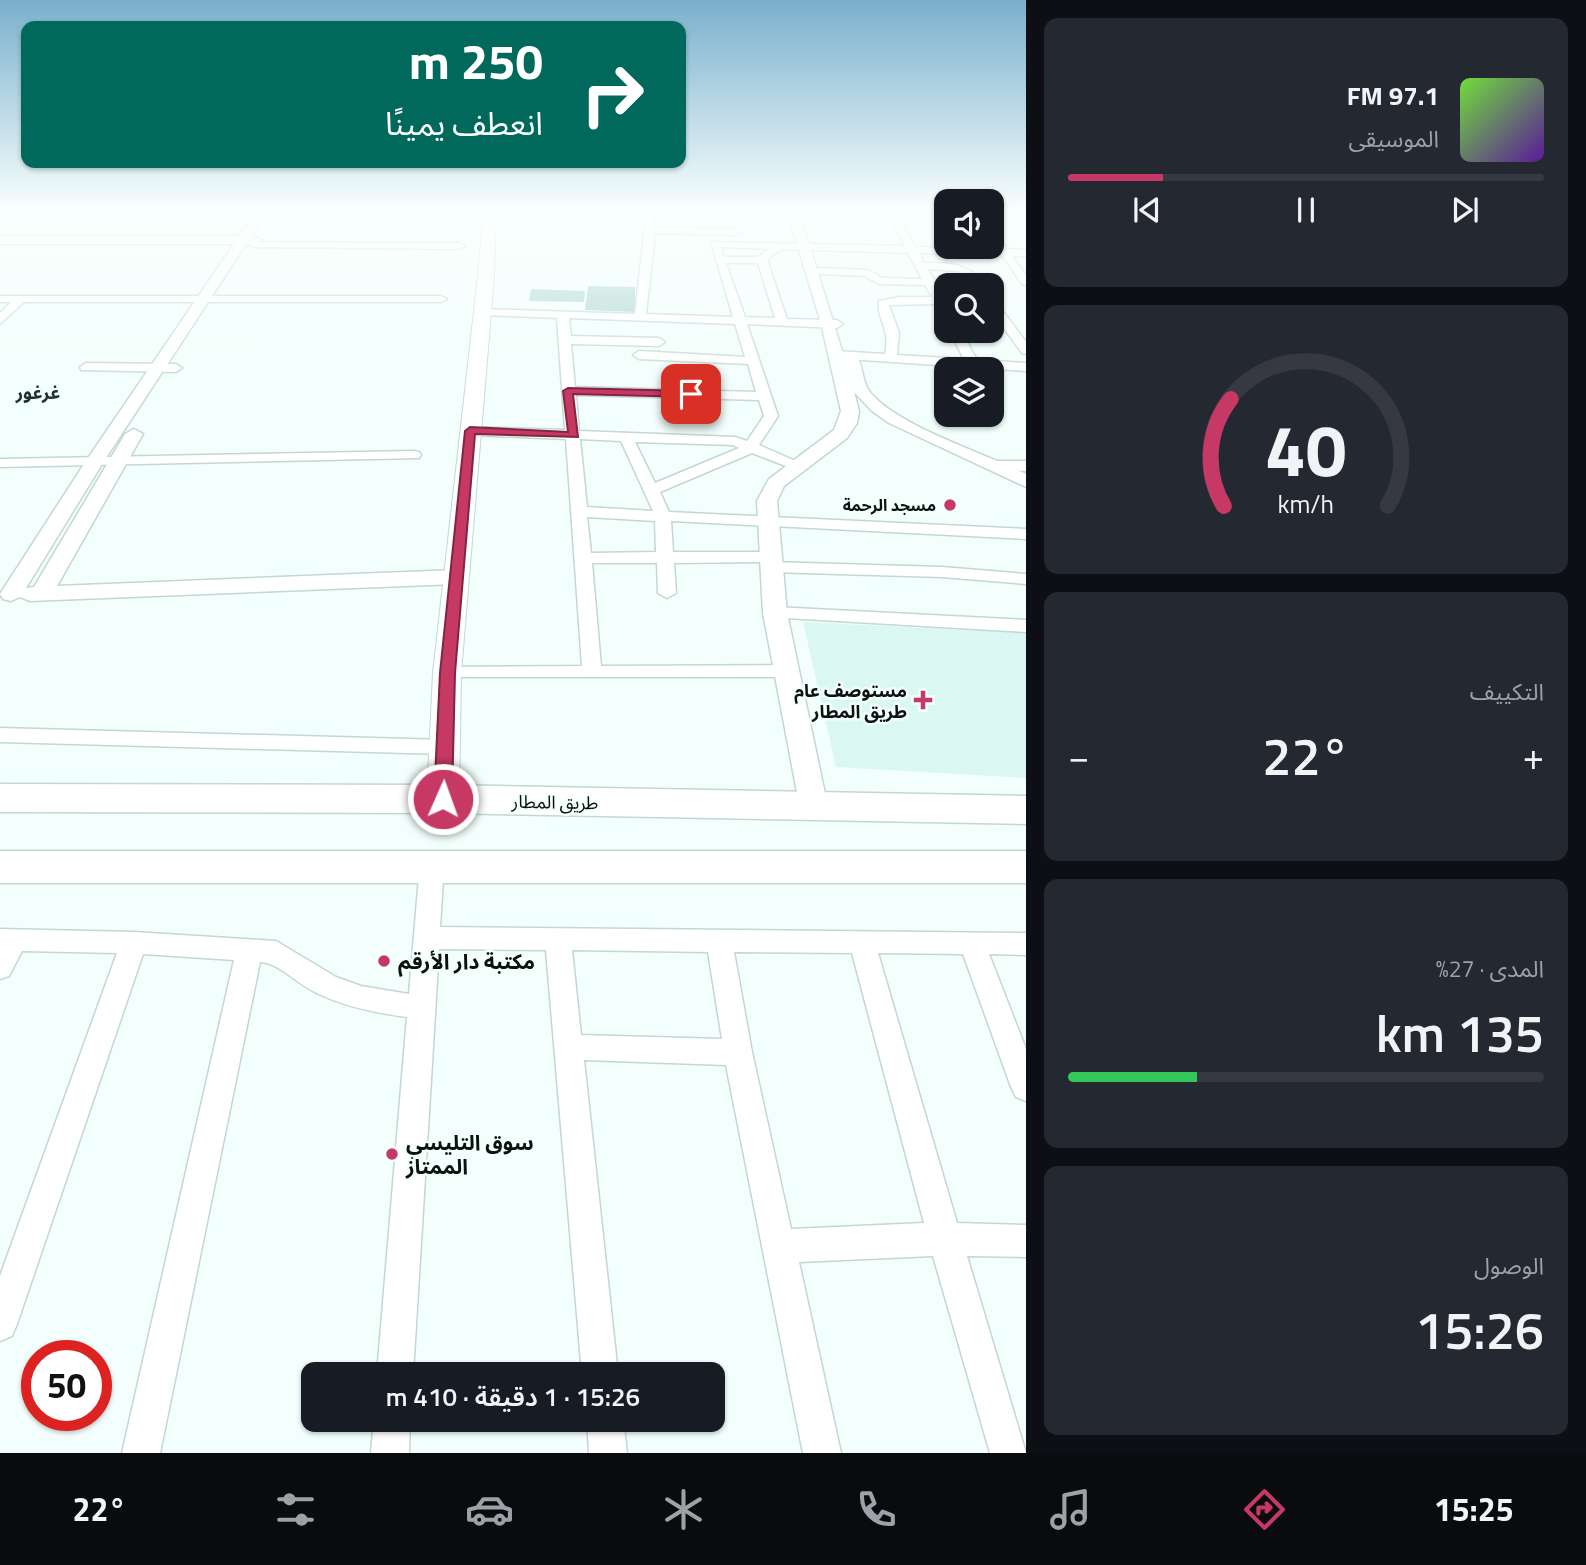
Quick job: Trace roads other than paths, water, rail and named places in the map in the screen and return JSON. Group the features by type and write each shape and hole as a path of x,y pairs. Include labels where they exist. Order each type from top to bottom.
{"highway":[{"name":"طريق المطار","path":"0,798 443,799 1026,810"},
{"path":"0,867 1026,867"}],"main road":[{"path":"443,799 447,673 485,276"}],"street":[{"path":"42,593 146,414 167,368 226,276"},
{"path":"640,317 645,276"},
{"path":"651,490 750,447 771,416 726,276"},
{"path":"768,276 782,321"},
{"path":"816,276 843,355 859,388 880,408 1026,481"},
{"path":"820,276 832,323"},
{"path":"872,276 879,281 928,282"},
{"path":"925,276 934,292"},
{"path":"0,299 440,299"},
{"path":"0,320 22,299"},
{"path":"890,359 895,341 894,326 883,303 900,300 934,301"},
{"path":"482,312 832,323"},
{"path":"563,315 592,673"},
{"path":"1004,320 1026,350"},
{"path":"564,340 667,342"},
{"path":"639,355 754,361"},
{"path":"843,355 934,362"},
{"path":"814,808 775,613 766,501 776,483 801,467 841,434 848,423 850,411 842,388 843,355"},
{"path":"1004,366 1026,367"},
{"path":"86,367 167,368"},
{"path":"5,594 126,415 167,368"},
{"path":"568,391 765,396"},
{"path":"848,423 876,414 880,408"},
{"path":"126,415 146,414"},
{"path":"848,423 911,425"},
{"path":"470,431 735,442 801,467"},
{"path":"626,437 663,516 667,593"},
{"path":"0,463 414,455"},
{"path":"998,466 1026,466"},
{"path":"580,512 1026,534"},
{"path":"583,558 667,557 952,572 1026,579"},
{"path":"5,594 456,577"},
{"path":"775,613 1026,625"},
{"path":"447,673 788,671"},
{"path":"0,735 445,747"},
{"path":"396,1362 432,865"},
{"path":"426,938 1026,944"},
{"path":"558,939 599,1362"},
{"path":"0,968 8,940 134,943 276,952 291,965 332,990 375,1002 421,1007"},
{"path":"719,940 738,1052 822,1453"},
{"path":"862,942 945,1239 1009,1453"},
{"path":"0,1324 134,943"},
{"path":"972,944 1026,1087"},
{"path":"141,1453 249,950"},
{"path":"568,1046 738,1052"},
{"path":"779,1246 945,1239 1026,1241"},
{"path":"390,1453 391,1432"},
{"path":"606,1432 608,1453"}],"place":[{"name":"مسجد الرحمة","path":"950,505"},
{"name":"مستوصف عام طريق المطار","path":"923,700"},
{"name":"مكتبة دار الأرقم","path":"384,961"},
{"name":"سوق التليسي الممتاز","path":"392,1154"}],"district":[{"name":"غرغور","path":"38,392"}]}
